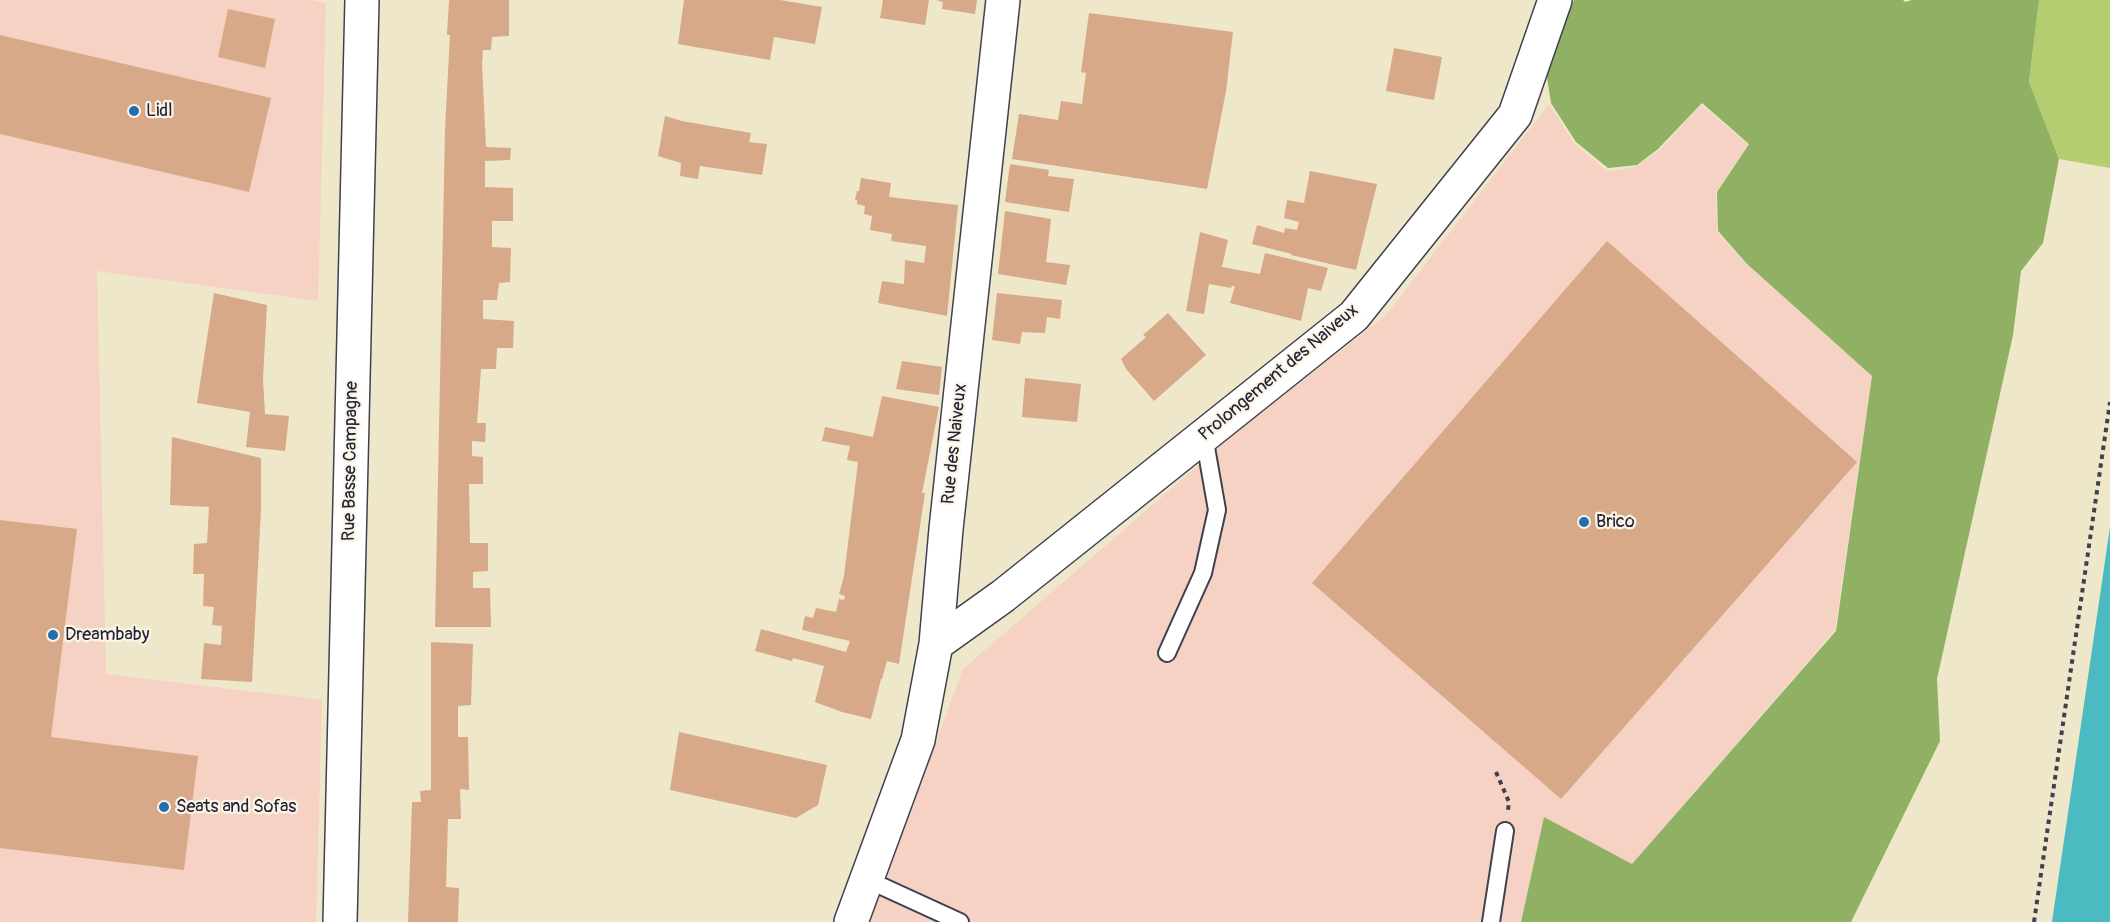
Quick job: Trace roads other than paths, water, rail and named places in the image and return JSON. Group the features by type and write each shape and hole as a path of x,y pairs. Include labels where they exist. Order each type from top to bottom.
{"street":[{"name":"Rue Basse Campagne","path":"340,922 362,0"},
{"name":"Rue des Naiveux","path":"851,922 918,740 936,644 946,529 1003,0"},
{"name":"Prolongement des Naiveux","path":"936,644 1003,596 1354,316 1515,115 1554,0"}],"lane":[{"path":"1167,653 1203,573 1217,510 1204,436"},
{"path":"1491,922 1506,823"},
{"path":"866,879 960,922"}],"water":[{"path":"2110,527 2110,922 2052,922"}],"place":[{"name":"Lidl","path":"134,111"},
{"name":"Brico","path":"1584,522"},
{"name":"Dreambaby","path":"53,635"},
{"name":"Seats and Sofas","path":"164,807"}]}
